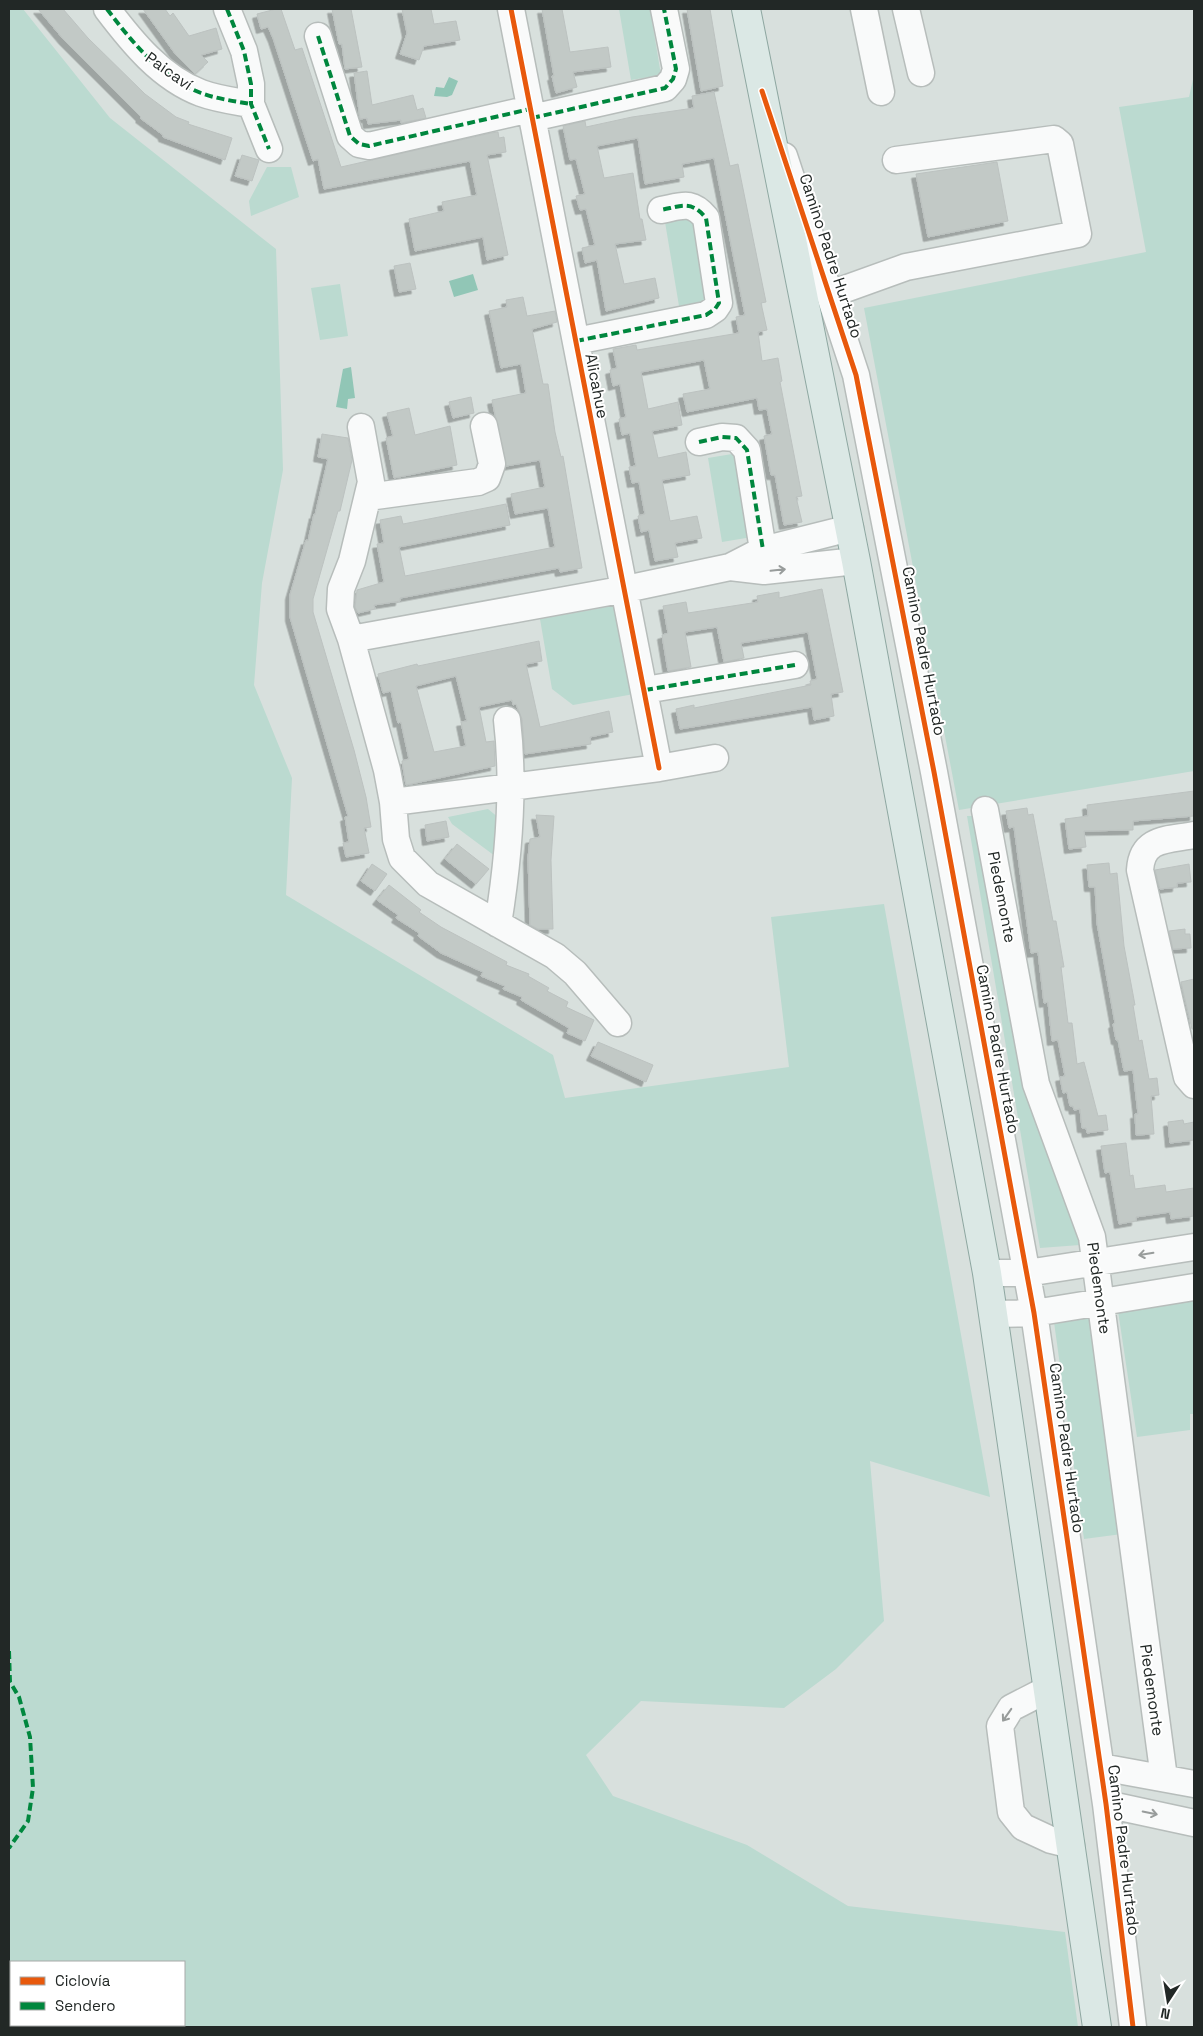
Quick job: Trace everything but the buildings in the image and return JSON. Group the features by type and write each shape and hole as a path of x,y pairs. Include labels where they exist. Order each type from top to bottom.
{"main road":[{"name":"Camino Padre Hurtado","path":"746,9 850,528 987,1273 1097,2027"}],"street":[{"name":"Paicaví","path":"107,9 137,48 173,76 200,92 250,104"},
{"path":"228,9 244,50 251,84 250,104 269,149"},
{"name":"Alicahue","path":"511,9 626,590 659,768"},
{"path":"318,36 350,136 359,144 369,146 665,88 673,78 676,69 664,9"},
{"path":"864,9 881,92"},
{"path":"906,9 921,73"},
{"name":"Camino Padre Hurtado","path":"762,91 831,294 856,375 883,507 1034,1313 1101,1767 1133,2027"},
{"path":"831,294 906,267 1078,234 1060,144 1054,139 896,160"},
{"path":"576,341 706,315 715,310 720,303 706,218 697,207 688,205 661,210"},
{"path":"368,497 478,482 487,478 492,464 484,426"},
{"path":"361,427 372,482 352,561 341,590 340,609 351,639 382,751 393,802 396,839 402,858 428,884 555,956 576,973 618,1024"},
{"path":"699,442 722,437 736,438 747,450 763,550"},
{"path":"351,639 626,590 730,567 763,550 850,528"},
{"path":"730,567 764,571 856,561"},
{"path":"645,690 795,665"},
{"path":"498,924 512,788 511,755 506,720"},
{"path":"393,802 659,768 715,758"},
{"name":"Piedemonte","path":"985,810 1036,1084 1092,1237 1164,1778"},
{"path":"1194,835 1154,843 1142,855 1140,870 1188,1077 1194,1086"},
{"path":"987,1273 1027,1273 1186,1248"},
{"path":"1186,1248 1172,1260 1172,1270 1176,1278 1190,1288"},
{"path":"993,1314 1034,1313 1190,1288"},
{"path":"1048,1689 1011,1708 1000,1726 1011,1812 1023,1827 1051,1840 1071,1845"},
{"path":"1101,1767 1194,1784"},
{"path":"1106,1804 1194,1823"}],"shaded area":[{"path":"9,9 23,9 110,118 276,249 283,470 262,583 254,685 292,778 286,895 553,1055 565,1098 789,1067 771,917 884,904 990,1497 870,1461 884,1621 836,1669 784,1708 641,1701 586,1755 613,1796 747,1845 848,1906 1065,1932 1078,2027 9,2027"},
{"path":"619,9 650,9 661,75 631,80"},
{"path":"1194,75 1194,771 959,810 864,308 1146,252 1119,107 1189,97"},
{"path":"449,77 458,81 452,95 447,97 434,96 436,87 444,88"},
{"path":"267,167 291,167 299,197 251,216 249,201"},
{"path":"695,217 709,301 679,306 665,222"},
{"path":"473,274 478,290 454,297 449,281"},
{"path":"340,284 348,336 320,340 311,288"},
{"path":"351,367 355,398 348,399 347,409 336,407 343,369"},
{"path":"738,453 752,537 722,542 708,458"},
{"path":"618,605 634,694 573,705 552,689 540,619"},
{"path":"488,809 499,818 499,859 452,824 448,817"},
{"path":"967,816 976,816 1034,1107 1080,1245 1040,1248"},
{"path":"1194,1301 1194,1414 1190,1414 1190,1430 1137,1437 1118,1311"},
{"path":"1093,1316 1122,1534 1084,1539 1054,1322"}],"marked path":[{"path":"107,9 148,58 173,78 201,93 251,104"},
{"path":"227,9 244,51 251,84 251,104 269,149"},
{"path":"532,118 665,88 673,79 676,69 664,9"},
{"path":"318,36 350,136 359,144 369,146 530,109"},
{"path":"576,341 706,315 715,309 719,303 706,218 701,212 686,206 661,210"},
{"path":"699,442 722,437 736,438 747,450 763,550"},
{"path":"645,690 795,665"},
{"path":"9,1651 10,1682 19,1697 30,1737 33,1788 28,1821 9,1848"}],"cycle path":[{"path":"511,9 659,768"},
{"path":"762,91 856,375 934,772 1034,1313 1106,1804 1133,2027"}]}
